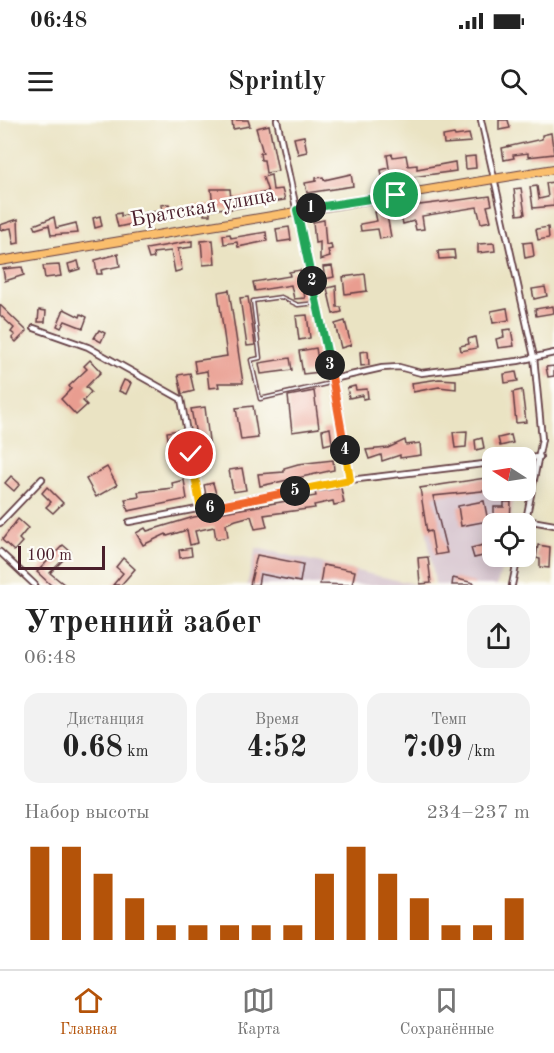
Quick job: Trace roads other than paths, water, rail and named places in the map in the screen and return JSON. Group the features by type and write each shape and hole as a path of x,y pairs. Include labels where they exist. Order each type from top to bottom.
{"main road":[{"name":"Братская улица","path":"0,261 554,169"}],"street":[{"path":"277,120 333,379 350,480"},
{"path":"481,120 534,357 542,422 540,457 528,513"},
{"path":"34,328 88,347 181,399 201,510"},
{"path":"333,379 382,368 399,367 421,374 518,361 554,353"},
{"path":"536,458 540,457"},
{"path":"129,522 350,480 482,464"},
{"path":"0,523 42,479"},
{"path":"536,523 554,525"},
{"path":"0,552 35,585"},
{"path":"512,585 516,567"}],"lane":[{"path":"317,303 298,305 281,297 253,301 260,358 252,360 260,399 326,384 333,379"}]}
